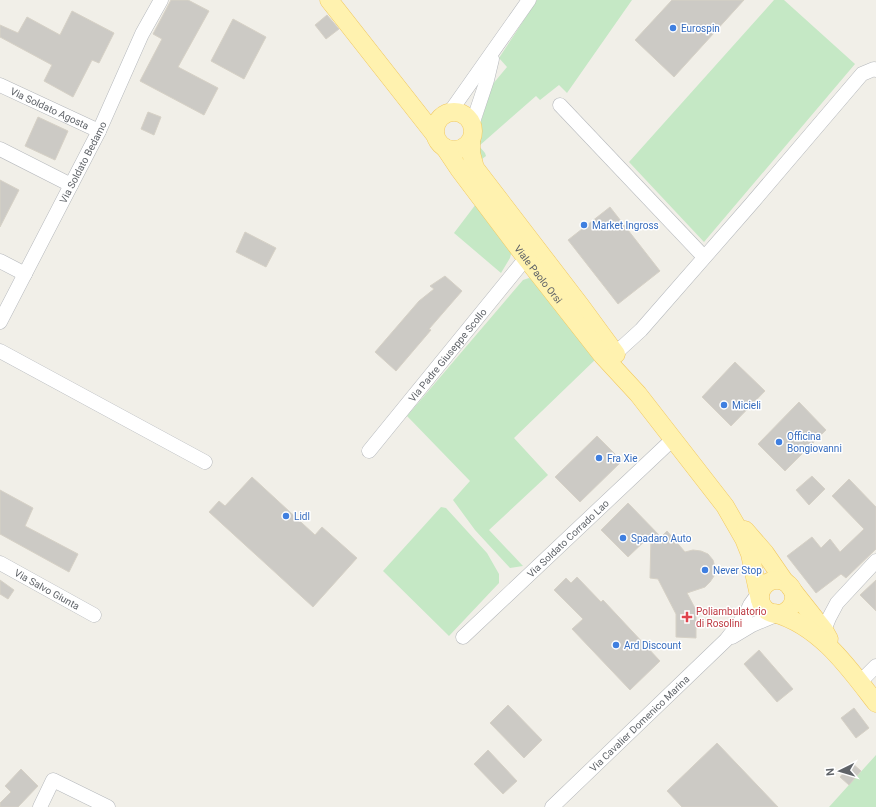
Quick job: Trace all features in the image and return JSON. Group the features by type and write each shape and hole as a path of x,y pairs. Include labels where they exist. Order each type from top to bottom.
{"main road":[{"path":"329,0 394,84 423,106 435,112 457,112 464,114 469,119 472,133 466,147 460,150 452,151 440,142 437,122 448,113"},
{"name":"Viale Paolo Orsi","path":"394,84 440,142 459,170 526,258 611,358 731,514"},
{"name":"Viale Paolo Orsi","path":"472,133 471,153 473,163 486,184 580,305 611,358"},
{"path":"731,514 750,554 758,596 765,609 779,613 807,628 839,657 876,703"},
{"path":"731,514 766,553 824,630 839,657"},
{"path":"758,596 774,580 788,584 794,596 793,601 788,610 779,613"}],"street":[{"name":"Via Soldato Bedamo","path":"0,322 99,132 142,34 161,0"},
{"path":"448,113 493,53 529,0"},
{"path":"472,133 493,53"},
{"path":"611,358 641,330 862,74 874,69 876,70"},
{"name":"Via Soldato Agosta","path":"0,85 99,132"},
{"path":"560,105 704,257"},
{"path":"0,149 71,185"},
{"path":"486,184 499,210 526,247 526,258 535,258 540,262 562,290 580,305"},
{"name":"Via Padre Giuseppe Scollo","path":"369,451 526,258"},
{"path":"0,261 25,274"},
{"path":"0,351 206,462"},
{"name":"Via Soldato Corrado Lao","path":"463,638 673,440"},
{"path":"824,630 837,603 876,562"},
{"name":"Via Salvo Giunta","path":"0,563 94,615"},
{"path":"726,640 758,596"},
{"path":"809,610 820,610 837,603"},
{"path":"726,640 752,625 779,613"},
{"name":"Via Cavalier Domenico Marina","path":"552,807 726,640"},
{"path":"860,682 876,666"},
{"path":"44,806 53,780 108,807"}],"green space":[{"path":"537,0 632,0 567,93 559,85 540,100 536,96 479,146 486,156 478,162 479,128 492,85 507,67 499,58"},
{"path":"774,0 784,0 855,64 704,242 629,162"},
{"path":"476,204 512,250 510,258 501,273 454,233"},
{"path":"529,278 533,279 598,357 514,438 548,475 489,530 523,566 510,568 475,530 453,500 470,481 407,416 523,280"},
{"path":"441,507 446,508 487,553 499,574 499,583 449,636 383,571"},
{"path":"876,755 876,807 829,807"}],"building":[{"path":"171,0 188,0 209,11 178,67 218,88 204,115 140,81 162,39 153,34"},
{"path":"672,0 744,0 674,77 635,40"},
{"path":"72,11 114,33 99,63 92,60 73,97 44,81 52,65 0,37 0,25 18,33 27,17 60,35"},
{"path":"327,15 339,29 326,39 315,25"},
{"path":"233,19 266,37 244,79 211,61"},
{"path":"148,112 161,117 154,135 141,129"},
{"path":"38,117 68,131 55,160 25,146"},
{"path":"0,180 19,190 0,227"},
{"path":"610,207 660,271 618,304 568,240"},
{"path":"245,232 276,248 266,267 236,252"},
{"path":"445,276 462,291 429,329 431,330 396,371 375,352 419,301 434,289 430,286"},
{"path":"735,362 765,391 731,426 702,397"},
{"path":"799,402 826,430 785,471 758,444"},
{"path":"597,436 622,461 580,502 555,477"},
{"path":"812,476 825,489 809,505 796,490"},
{"path":"252,477 315,535 322,527 357,558 313,607 209,512 219,501 225,506"},
{"path":"849,479 876,507 876,549 846,578 841,574 816,593 787,556 812,537 821,548 830,539 840,552 864,529 832,496"},
{"path":"0,490 33,508 25,526 78,554 69,572 0,534"},
{"path":"628,503 661,537 667,531 685,552 693,550 701,551 708,554 713,560 715,568 714,576 710,582 705,587 687,593 696,610 696,638 676,637 676,614 658,579 650,578 651,535 628,557 601,530"},
{"name":"Ard Discount","path":"577,577 601,602 603,600 660,661 630,690 572,629 583,619 554,590 566,578 571,583"},
{"path":"0,580 14,590 8,599 0,594"},
{"path":"876,580 876,611 860,595"},
{"path":"759,650 793,689 777,702 744,664"},
{"path":"508,705 542,740 524,758 490,723"},
{"path":"854,708 869,728 856,738 841,718"},
{"path":"717,743 778,807 682,807 667,791"},
{"path":"488,750 517,781 503,794 474,764"},
{"path":"852,763 861,771 849,785 840,777"},
{"path":"21,769 38,786 18,807 0,807 0,803 11,792 5,786"}],"place":[{"name":"Eurospin","path":"673,28"},
{"name":"Market Ingross","path":"584,225"},
{"name":"Micieli","path":"724,405"},
{"name":"Officina Bongiovanni","path":"779,442"},
{"name":"Fra Xie","path":"599,458"},
{"name":"Lidl","path":"286,516"},
{"name":"Spadaro Auto","path":"623,538"},
{"name":"Never Stop","path":"705,570"},
{"name":"Poliambulatorio di Rosolini","path":"687,617"},
{"name":"Ard Discount","path":"616,645"}]}
